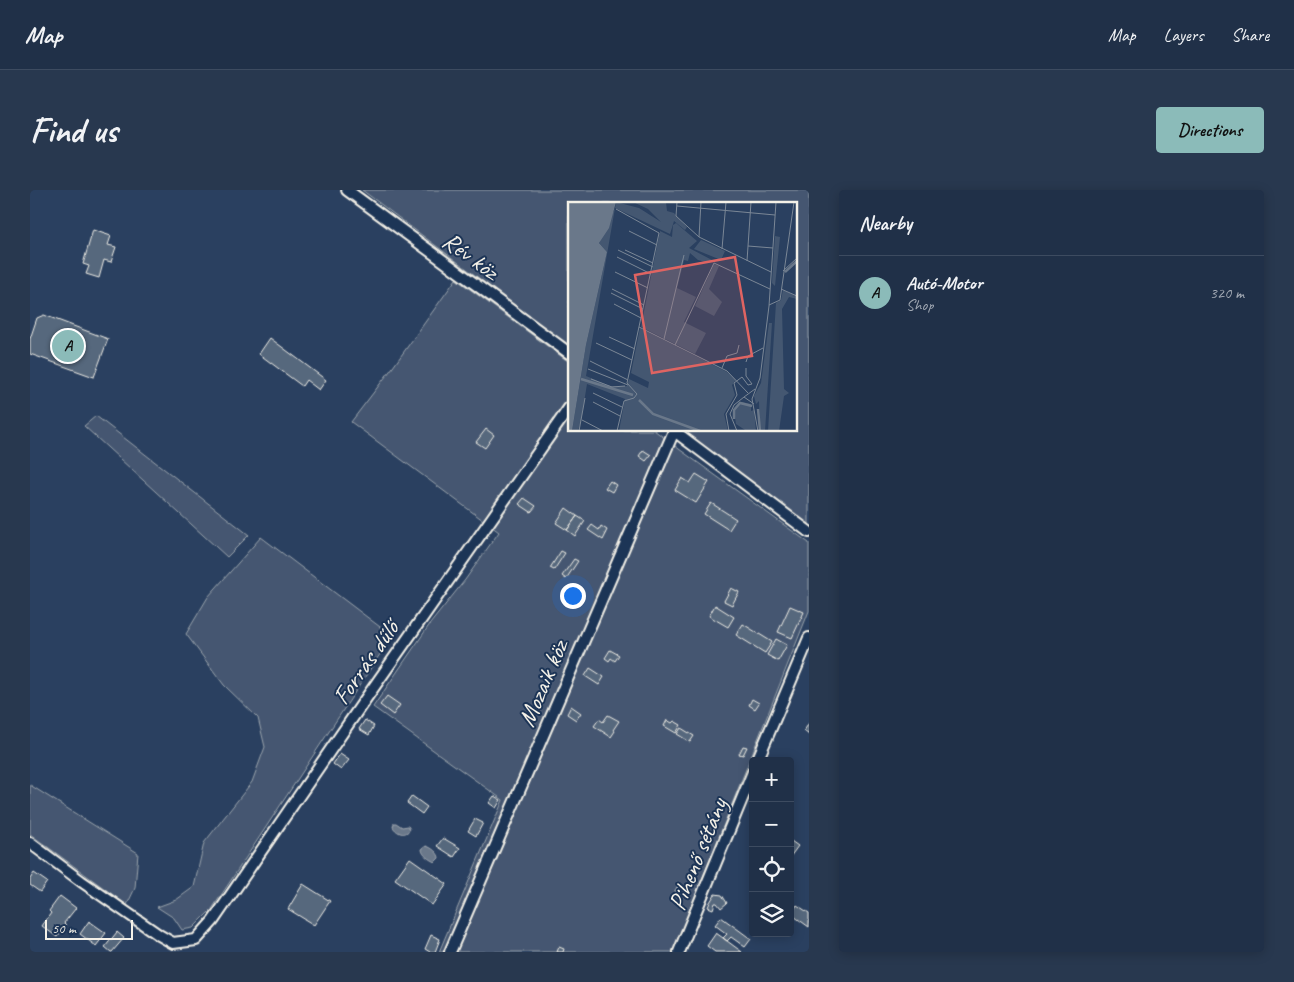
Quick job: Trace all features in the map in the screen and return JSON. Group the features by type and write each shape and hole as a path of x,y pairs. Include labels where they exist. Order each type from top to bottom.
{"street":[{"name":"Rév köz","path":"347,190 568,353"},
{"name":"Forrás dűlő","path":"30,843 159,935 173,943 196,940 213,921 568,409"},
{"name":"Mozaik köz","path":"450,952 673,431"},
{"path":"674,431 809,532"},
{"path":"759,757 809,638"},
{"name":"Pihenő sétány","path":"679,952 749,782"}],"shaded area":[{"path":"362,190 809,190 809,527 681,431 796,431 796,202 568,202 568,345"},
{"path":"456,279 568,361 568,431 655,431 809,543 809,611 751,757 749,757 749,761 673,952 439,952 503,800 373,707 430,624 465,580 499,532 351,422"},
{"path":"96,416 249,535 227,557 84,426"},
{"path":"261,537 392,636 212,909 193,928 182,930 174,918 157,907 176,900 194,887 204,843 252,782 265,747 258,718 224,685 186,634 208,597"},
{"path":"30,785 138,853 135,888 127,905 30,834"},
{"path":"394,823 402,827 408,826 410,829 406,833 401,833 393,827"},
{"path":"426,846 438,854 439,858 435,862 423,853 422,849"}],"building":[{"path":"93,230 111,236 108,245 116,247 111,262 104,260 99,278 86,274 89,266 83,264"},
{"path":"44,315 108,339 94,377 30,354 30,339 37,318"},
{"path":"270,338 326,380 319,390 306,380 302,386 259,354"},
{"path":"486,429 494,435 485,448 476,442"},
{"path":"643,450 651,455 646,461 639,456"},
{"path":"696,474 709,482 696,503 675,490 682,478 690,483"},
{"path":"610,481 616,485 612,492 605,488"},
{"path":"524,498 536,506 531,512 519,504"},
{"path":"711,503 736,519 729,530 704,514"},
{"path":"566,508 577,516 567,530 556,523"},
{"path":"577,516 585,521 575,536 567,530"},
{"path":"592,525 599,530 601,526 607,530 603,540 588,530"},
{"path":"561,551 565,553 554,570 550,568"},
{"path":"574,559 578,561 566,579 562,576"},
{"path":"731,588 739,592 732,605 724,601"},
{"path":"715,605 734,617 728,627 709,616"},
{"path":"790,606 804,612 792,638 778,632"},
{"path":"743,624 772,642 765,653 736,635"},
{"path":"776,639 787,645 778,661 767,655"},
{"path":"610,650 619,655 615,661 611,658 609,661 605,658"},
{"path":"590,668 604,677 599,685 585,676"},
{"path":"387,696 400,705 393,715 380,705"},
{"path":"752,699 759,703 755,709 749,705"},
{"path":"571,706 581,713 576,720 567,714"},
{"path":"608,715 619,721 611,737 594,726 599,719 603,722"},
{"path":"365,720 374,726 369,735 359,729"},
{"path":"667,720 681,725 676,733 664,726"},
{"path":"809,723 809,735 804,731"},
{"path":"681,728 694,736 690,742 677,734"},
{"path":"743,746 747,747 743,755 739,754"},
{"path":"340,754 349,760 341,770 333,764"},
{"path":"412,796 427,807 422,814 407,803"},
{"path":"494,796 501,800 496,808 489,803"},
{"path":"475,819 483,823 476,836 468,831"},
{"path":"443,838 460,848 454,857 437,846"},
{"path":"794,843 798,846 794,852"},
{"path":"410,858 447,884 432,905 395,879"},
{"path":"34,873 47,882 40,892 30,885 30,879"},
{"path":"303,884 330,901 314,925 288,909"},
{"path":"678,886 684,890 681,895 675,891"},
{"path":"715,894 722,895 727,903 721,908 717,903 715,903 713,909 708,907"},
{"path":"60,896 76,908 64,923 66,925 57,937 42,926 51,913 49,911"},
{"path":"797,905 809,913 809,927 794,916 794,910"},
{"path":"721,917 751,939 745,947 731,937 727,941 723,938 727,934 715,925"},
{"path":"89,921 106,933 96,946 80,934"},
{"path":"117,932 124,938 111,952 105,947"},
{"path":"716,933 742,952 715,952 707,946"},
{"path":"431,935 440,939 435,952 425,949"},
{"path":"559,947 564,949 563,952 557,952"}],"place":[{"name":"Autó-Motor","path":"68,346"}]}
